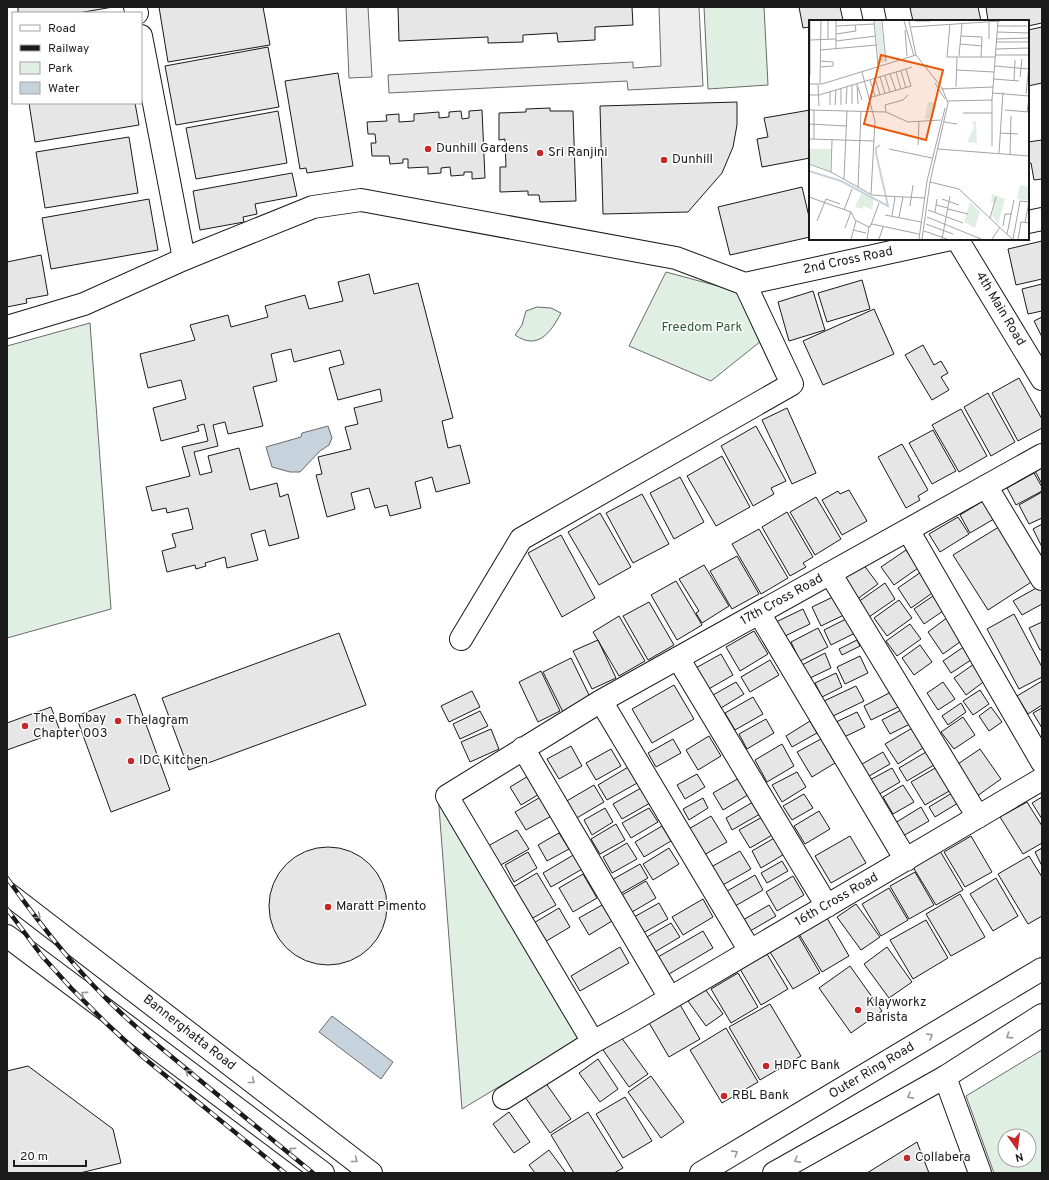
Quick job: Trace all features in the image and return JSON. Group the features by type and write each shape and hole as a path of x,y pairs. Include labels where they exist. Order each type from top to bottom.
{"main road":[{"path":"872,7 875,20"},
{"path":"142,41 184,259"},
{"path":"7,327 84,304 184,259 313,207 361,200 676,258 745,284 792,384 521,539 461,639"},
{"path":"1029,222 1042,219"},
{"name":"2nd Cross Road","path":"745,284 946,240"},
{"name":"4th Main Road","path":"958,240 1042,379"},
{"name":"17th Cross Road","path":"593,1042 447,796 522,748 601,702 1042,454"},
{"path":"986,486 1042,579"},
{"path":"908,530 1042,762"},
{"path":"830,573 978,817"},
{"path":"759,613 906,860"},
{"path":"678,658 827,906"},
{"path":"601,702 750,951"},
{"path":"522,748 670,998"},
{"name":"16th Cross Road","path":"504,1098 593,1042 633,1020 1042,779"},
{"name":"Bannerghatta Road","path":"7,893 372,1173"},
{"path":"7,936 323,1173"},
{"name":"Outer Ring Road","path":"701,1173 1042,969"},
{"path":"774,1173 944,1078 1042,1015"},
{"path":"944,1078 980,1173"}],"green space":[{"path":"704,7 764,7 768,85 708,89"},
{"name":"Freedom Park","path":"666,272 740,292 761,341 711,381 629,346"},
{"path":"537,307 551,308 561,313 553,327 548,333 537,340 530,341 515,335 522,325 526,311"},
{"path":"90,323 111,609 7,638 7,346"},
{"path":"438,794 580,1038 462,1109"},
{"path":"1042,1050 1042,1173 994,1173 966,1096"}],"shaded area":[{"path":"346,7 368,7 372,77 349,78"},
{"path":"659,7 699,7 703,86 628,90 627,81 389,93 388,75 633,62 633,68 661,66"}],"water":[{"path":"328,426 332,438 329,445 320,451 300,472 290,472 272,467 266,447 301,437 302,433"},
{"path":"332,1016 393,1062 381,1079 319,1032"}],"building":[{"path":"18,7 113,7 84,12 18,12"},
{"path":"159,7 263,7 270,45 168,62"},
{"path":"398,7 632,7 633,25 595,27 595,40 558,42 557,33 523,35 523,42 488,43 488,37 399,41"},
{"path":"799,7 840,7 843,20 809,20 809,27 803,28"},
{"path":"978,7 981,20 913,20 910,8"},
{"path":"986,7 1042,7 1042,23 1029,26 1029,20 988,20"},
{"path":"1042,27 1042,83 1029,86 1029,30"},
{"path":"268,47 279,107 176,125 165,66"},
{"path":"338,73 353,166 307,173 306,168 300,169 285,81"},
{"name":"Dunhill","path":"737,102 737,125 733,147 722,173 688,212 603,214 600,106"},
{"path":"29,104 135,104 139,125 35,142"},
{"name":"Sri Ranjini","path":"550,108 550,111 573,111 576,201 540,202 539,195 528,195 528,191 500,192 500,167 506,167 505,139 499,140 499,113 526,112 526,109"},
{"name":"Dunhill Gardens","path":"482,110 485,178 472,179 472,172 464,172 464,175 451,176 450,167 441,168 441,173 428,174 428,167 408,168 408,159 403,159 403,163 390,164 389,156 372,156 371,143 376,143 375,134 368,134 367,122 387,121 386,115 399,114 399,122 414,121 414,114 439,112 439,118 449,117 449,112 461,111 462,119 469,118 469,111"},
{"path":"809,110 809,158 762,167 757,139 768,137 764,118"},
{"path":"278,111 287,163 196,179 186,128"},
{"path":"129,137 138,193 45,208 36,152"},
{"path":"1042,140 1042,179 1034,180 1031,163 1029,164 1029,142"},
{"path":"292,173 297,196 255,204 257,214 243,217 244,222 200,230 193,191"},
{"path":"802,187 809,217 809,237 730,255 718,207"},
{"path":"149,199 158,250 51,269 42,218"},
{"path":"1042,241 1042,279 1016,285 1008,249"},
{"path":"41,255 48,295 26,299 27,303 7,307 7,262"},
{"path":"369,274 374,294 418,283 453,418 442,421 448,448 460,445 470,483 436,492 432,477 415,482 421,508 390,516 387,505 375,508 369,488 351,493 355,509 327,517 316,475 322,474 318,457 351,449 345,427 358,424 354,408 382,401 380,389 338,400 329,368 344,364 340,350 294,362 291,349 271,354 277,381 253,387 263,426 228,434 225,422 213,425 218,446 194,452 200,475 212,472 208,456 239,448 250,490 277,483 280,497 288,494 299,538 269,546 265,530 251,534 258,560 227,568 225,557 205,563 206,566 196,569 195,565 167,572 162,551 176,547 172,534 193,529 188,508 167,513 166,508 152,511 146,487 190,476 182,447 208,441 204,424 197,426 199,431 161,441 153,408 186,399 181,380 148,388 140,354 195,340 190,325 228,315 231,327 268,317 265,306 305,295 309,309 343,301 338,282"},
{"path":"862,280 870,309 827,322 818,293"},
{"path":"1042,284 1042,311 1028,314 1022,289"},
{"path":"813,291 825,330 789,341 778,302"},
{"path":"874,309 894,354 823,385 803,341"},
{"path":"1042,317 1042,337 1034,321"},
{"path":"923,345 934,365 941,361 948,373 941,377 949,390 932,400 905,355"},
{"path":"1019,378 1042,419 1042,428 1018,441 992,393"},
{"path":"988,393 1015,442 991,456 964,407"},
{"path":"787,408 816,473 792,484 762,420"},
{"path":"961,409 987,456 959,472 932,425"},
{"path":"756,426 786,481 771,488 774,494 753,506 721,446"},
{"path":"933,430 956,471 932,484 909,443"},
{"path":"902,444 928,490 918,496 920,500 906,508 878,457"},
{"path":"722,456 750,507 716,526 687,476"},
{"path":"1042,467 1042,484 1035,471"},
{"path":"1034,473 1042,487 1042,491 1016,505 1007,488"},
{"path":"680,477 704,522 674,539 650,493"},
{"path":"849,490 867,521 842,535 822,500 838,491 840,494"},
{"path":"1042,492 1042,518 1029,524 1019,505"},
{"path":"642,494 669,544 633,563 606,513"},
{"path":"816,497 841,539 815,555 790,512"},
{"path":"988,498 999,516 970,533 960,515"},
{"path":"787,512 813,557 803,563 806,567 790,576 762,527"},
{"path":"600,513 631,567 599,585 568,532"},
{"path":"958,517 969,534 940,552 929,534"},
{"path":"1042,524 1042,547 1033,529"},
{"path":"1002,525 1036,579 988,610 953,555"},
{"path":"759,529 788,578 761,594 732,544"},
{"path":"561,535 595,598 562,617 528,553"},
{"path":"906,550 918,568 894,585 881,567"},
{"path":"737,556 759,594 732,609 710,571"},
{"path":"863,564 878,584 856,600 841,579"},
{"path":"704,565 729,606 702,623 696,613 699,611 679,579"},
{"path":"921,572 935,591 911,608 898,588"},
{"path":"676,581 702,625 677,640 651,595"},
{"path":"885,583 895,599 869,617 858,602"},
{"path":"1040,586 1042,589 1042,604 1022,615 1013,601"},
{"path":"837,595 846,614 821,626 812,607"},
{"path":"933,596 943,611 924,624 914,609"},
{"path":"899,600 912,618 887,636 874,618"},
{"path":"649,602 674,645 648,660 623,616"},
{"path":"803,609 810,624 783,637 776,622"},
{"path":"1014,614 1042,667 1042,677 1019,689 987,629"},
{"path":"619,616 645,661 619,676 593,632"},
{"path":"850,617 857,632 831,645 824,630"},
{"path":"948,617 964,639 943,654 928,632"},
{"path":"1042,622 1042,649 1040,650 1029,628"},
{"path":"910,624 921,639 897,656 886,641"},
{"path":"818,628 828,647 800,661 791,642"},
{"path":"754,631 768,654 740,671 726,647"},
{"path":"339,633 366,705 189,770 162,698"},
{"path":"598,640 616,678 592,689 573,651"},
{"path":"857,640 860,646 842,655 839,649"},
{"path":"920,645 932,662 914,675 902,658"},
{"path":"965,646 974,658 951,673 943,661"},
{"path":"825,653 831,668 808,679 802,665"},
{"path":"721,654 733,675 707,690 694,669"},
{"path":"860,656 868,673 845,684 837,667"},
{"path":"571,658 591,699 563,712 543,672"},
{"path":"770,660 779,675 750,692 741,677"},
{"path":"974,664 986,680 966,695 954,678"},
{"path":"541,671 560,711 538,722 519,682"},
{"path":"836,673 842,687 822,697 815,683"},
{"path":"1042,681 1042,705 1028,714 1017,696"},
{"path":"736,682 744,694 721,708 713,695"},
{"path":"943,682 955,699 938,710 927,693"},
{"path":"674,685 694,719 652,743 632,709"},
{"path":"856,686 864,701 831,717 824,701"},
{"path":"980,690 989,704 973,715 963,701"},
{"path":"472,691 480,707 449,722 441,706"},
{"path":"893,691 900,706 871,720 864,706"},
{"path":"135,694 170,790 111,812 76,716"},
{"path":"753,697 763,714 735,730 725,713"},
{"path":"961,703 966,712 948,725 942,716"},
{"path":"51,707 60,731 7,750 7,723"},
{"path":"991,707 1002,722 989,731 979,716"},
{"path":"1042,708 1042,728 1033,713"},
{"path":"903,709 910,724 890,734 882,720"},
{"path":"480,711 488,726 460,739 453,724"},
{"path":"857,712 865,727 842,738 834,723"},
{"path":"963,717 975,735 954,749 941,732"},
{"path":"766,719 774,733 747,749 739,734"},
{"path":"810,721 817,733 792,747 786,736"},
{"path":"914,727 926,746 898,764 885,744"},
{"path":"491,729 499,749 470,762 461,742"},
{"path":"709,736 721,756 698,770 686,750"},
{"path":"673,739 681,753 656,767 648,753"},
{"path":"821,739 835,763 812,777 797,752"},
{"path":"782,744 794,766 767,782 755,760"},
{"path":"571,746 582,766 559,779 547,759"},
{"path":"611,749 621,766 596,780 586,763"},
{"path":"980,749 1001,779 973,799 952,768"},
{"path":"883,752 890,764 864,779 857,767"},
{"path":"926,752 934,765 907,781 899,768"},
{"path":"630,766 639,782 607,800 598,785"},
{"path":"937,767 951,790 925,805 911,782"},
{"path":"892,768 900,782 876,796 868,781"},
{"path":"797,772 806,787 782,802 772,785"},
{"path":"697,774 705,787 685,799 677,785"},
{"path":"530,775 541,793 521,805 510,787"},
{"path":"741,777 751,793 723,810 713,793"},
{"path":"594,785 604,802 575,819 565,802"},
{"path":"903,785 914,802 893,814 883,797"},
{"path":"641,788 650,803 622,819 613,804"},
{"path":"952,793 958,803 935,817 929,807"},
{"path":"804,794 813,808 792,820 783,806"},
{"path":"544,795 555,814 526,830 515,812"},
{"path":"1042,797 1042,819 1032,803"},
{"path":"703,798 708,808 689,820 683,809"},
{"path":"753,802 760,814 732,830 726,818"},
{"path":"1027,802 1042,826 1042,843 1023,854 1000,817"},
{"path":"921,807 929,821 903,836 895,823"},
{"path":"605,808 613,822 592,835 584,820"},
{"path":"649,808 658,822 631,838 622,823"},
{"path":"819,811 830,829 805,844 794,826"},
{"path":"711,816 727,842 702,856 687,830"},
{"path":"764,816 774,834 750,848 739,830"},
{"path":"616,824 625,840 600,854 591,839"},
{"path":"662,826 671,841 644,857 635,842"},
{"path":"517,830 529,849 499,866 488,846"},
{"path":"559,833 569,849 547,861 538,845"},
{"path":"850,836 866,863 831,883 815,856"},
{"path":"971,836 992,872 965,887 944,852"},
{"path":"776,837 786,853 761,868 752,851"},
{"path":"627,843 637,859 612,873 603,857"},
{"name":"Maratt Pimento","path":"328,847 339,848 351,852 370,864 382,883 386,895 386,917 382,929 370,948 351,960 339,964 328,965 317,964 305,960 286,948 274,929 270,917 269,906 270,895 274,883 286,864 305,852 317,848"},
{"path":"669,848 679,864 653,880 643,864"},
{"path":"1042,848 1042,866 1035,852"},
{"path":"740,851 751,869 721,886 711,867"},
{"path":"940,851 963,890 936,905 913,867"},
{"path":"528,852 537,868 514,882 505,865"},
{"path":"575,854 584,868 551,887 543,873"},
{"path":"1029,856 1042,877 1042,916 1028,924 998,874"},
{"path":"782,861 788,871 767,883 761,873"},
{"path":"640,864 648,878 618,895 610,881"},
{"path":"915,872 934,905 909,919 890,886"},
{"path":"537,873 556,905 531,919 513,887"},
{"path":"583,874 597,898 573,912 559,888"},
{"path":"755,875 763,890 730,909 722,894"},
{"path":"793,876 804,895 777,911 766,892"},
{"path":"996,878 1018,916 993,931 970,894"},
{"path":"646,881 656,898 632,912 622,895"},
{"path":"889,888 908,920 881,936 862,904"},
{"path":"960,894 985,937 951,956 926,914"},
{"path":"703,899 713,917 683,935 672,917"},
{"path":"659,903 668,919 643,933 634,917"},
{"path":"856,904 880,937 861,950 837,917"},
{"path":"602,905 612,921 589,935 579,918"},
{"path":"769,905 776,916 750,931 743,920"},
{"path":"559,908 570,927 543,943 532,924"},
{"path":"827,918 849,956 822,972 799,934"},
{"path":"926,920 948,958 913,979 890,940"},
{"path":"671,923 680,937 653,953 645,938"},
{"path":"703,931 713,948 669,974 658,957"},
{"path":"798,935 820,973 793,989 770,952"},
{"path":"620,947 629,963 580,991 571,976"},
{"path":"887,947 912,982 889,998 864,964"},
{"path":"767,954 788,989 761,1005 740,969"},
{"path":"850,966 882,1011 851,1033 819,988"},
{"path":"738,973 758,1007 731,1023 711,989"},
{"path":"705,989 723,1014 706,1026 688,1001"},
{"path":"679,1003 700,1039 669,1057 648,1021"},
{"path":"770,1004 801,1056 760,1080 729,1027"},
{"path":"726,1028 758,1082 722,1103 690,1050"},
{"path":"621,1037 648,1074 629,1087 603,1050"},
{"path":"598,1059 618,1089 600,1102 579,1073"},
{"path":"28,1066 113,1129 121,1163 80,1173 7,1173 7,1071"},
{"path":"651,1076 684,1122 661,1138 628,1092"},
{"path":"545,1082 571,1119 550,1133 525,1097"},
{"path":"625,1097 652,1141 623,1158 596,1114"},
{"path":"509,1112 530,1142 514,1153 493,1124"},
{"path":"588,1112 623,1168 614,1173 574,1173 551,1135"},
{"name":"Collabera","path":"917,1142 929,1173 867,1173"},
{"path":"549,1150 566,1173 535,1173 529,1165"}],"railway":[{"path":"7,878 60,948 104,997 138,1029 313,1173"},
{"path":"7,909 42,956 107,1024 144,1058 285,1173"}],"place":[{"name":"Dunhill Gardens","path":"428,149"},
{"name":"Sri Ranjini","path":"540,153"},
{"name":"Dunhill","path":"664,160"},
{"name":"Thelagram","path":"118,721"},
{"name":"The Bombay Chapter 003","path":"25,726"},
{"name":"IDC Kitchen","path":"131,761"},
{"name":"Maratt Pimento","path":"328,907"},
{"name":"Klayworkz Barista","path":"858,1010"},
{"name":"HDFC Bank","path":"766,1066"},
{"name":"RBL Bank","path":"724,1096"},
{"name":"Collabera","path":"907,1158"}]}
